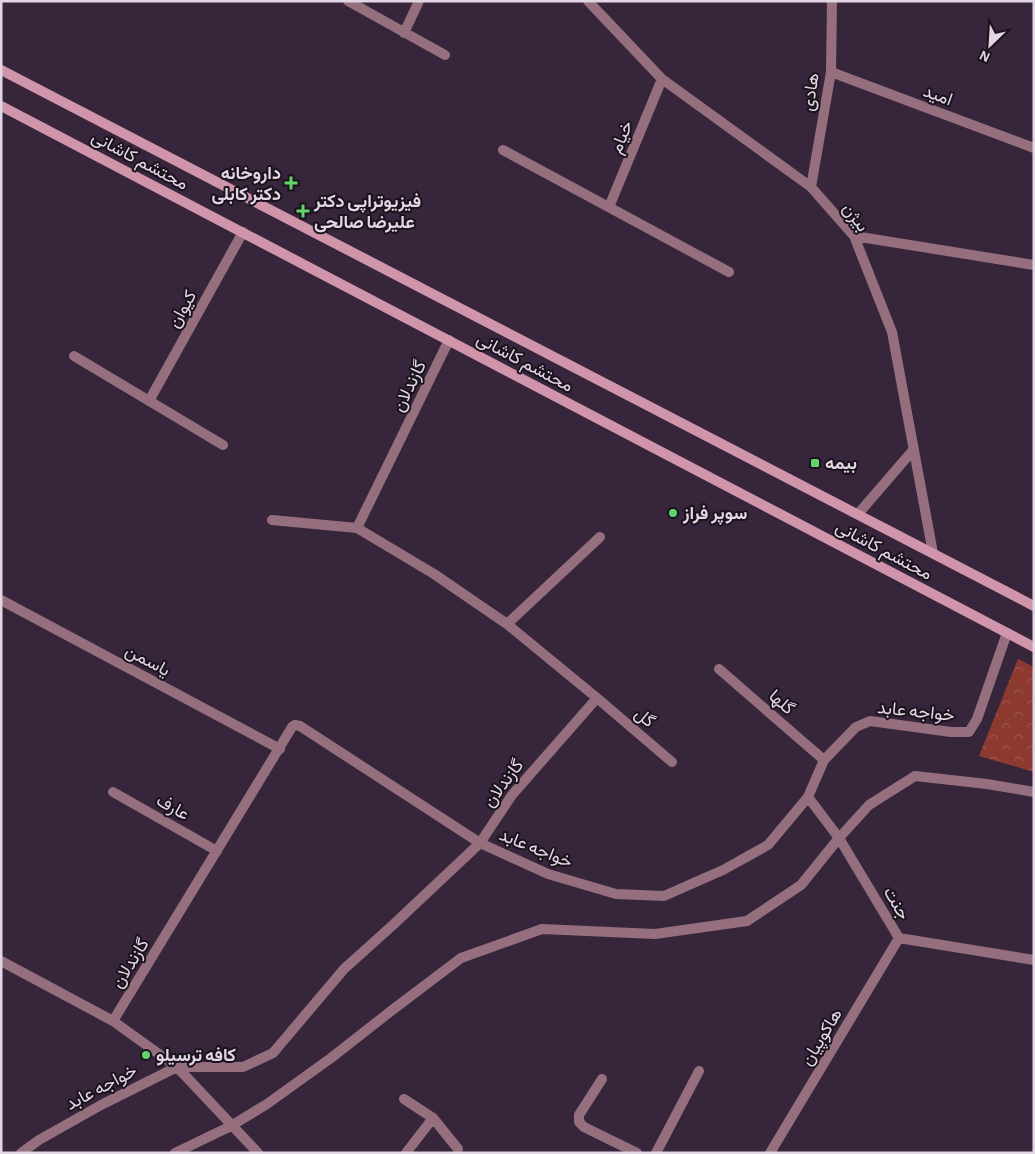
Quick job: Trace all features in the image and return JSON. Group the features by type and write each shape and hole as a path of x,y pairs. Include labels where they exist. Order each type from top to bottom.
{"main road":[{"name":"محتشم کاشانی","path":"1,70 1034,606"},
{"name":"محتشم کاشانی","path":"1,106 1034,647"}],"street":[{"path":"348,1 445,55"},
{"path":"404,33 419,1"},
{"name":"بیژن","path":"588,1 662,79 811,187 854,236 892,332 933,553"},
{"name":"هادی","path":"811,187 831,72 832,1"},
{"name":"امید","path":"831,72 1034,148"},
{"name":"خیام","path":"609,207 662,79"},
{"path":"503,150 729,272"},
{"name":"کیوان","path":"149,401 242,232"},
{"path":"854,236 1034,265"},
{"name":"گازندلان","path":"357,528 450,340"},
{"path":"74,356 223,445"},
{"path":"858,514 914,450"},
{"path":"272,520 357,528 434,574 507,624 597,698"},
{"path":"507,624 600,537"},
{"name":"یاسمن","path":"1,600 280,748"},
{"name":"خواجه عابد","path":"21,1153 39,1140 101,1105 177,1067 243,1067 273,1053 344,969 480,843 548,874 616,894 664,896 723,870 768,844 808,797 824,760 856,727 870,721 951,732 969,732 978,719 1007,633"},
{"name":"گلها","path":"719,669 824,760"},
{"name":"گازندلان","path":"113,1021 292,727 295,725 300,726 480,843 512,795 597,698"},
{"name":"گل","path":"597,698 672,762"},
{"path":"175,1153 231,1126 267,1104 331,1058 461,958 542,929 655,934 747,921 801,885 839,838 870,805 915,776 987,784 1034,792"},
{"name":"عارف","path":"113,792 217,851"},
{"name":"جنت","path":"808,797 839,838 899,938 1034,960"},
{"name":"هاکوپیان","path":"770,1153 899,938"},
{"path":"1,961 113,1021 177,1067 258,1153"},
{"path":"656,1153 700,1071"},
{"path":"602,1079 579,1115 579,1122 584,1127 637,1153"},
{"path":"404,1099 433,1118 458,1149"},
{"path":"406,1153 433,1118"}],"green space":[{"path":"1018,659 1034,667 1034,772 979,756"}],"place":[{"name":"داروخانه دکتر کابلی","path":"291,183"},
{"name":"فیزیوتراپی دکتر علیرضا صالحی","path":"303,211"},
{"name":"بیمه","path":"815,463"},
{"name":"سوپر فراز","path":"673,513"},
{"name":"کافه ترسیلو","path":"146,1055"}]}
